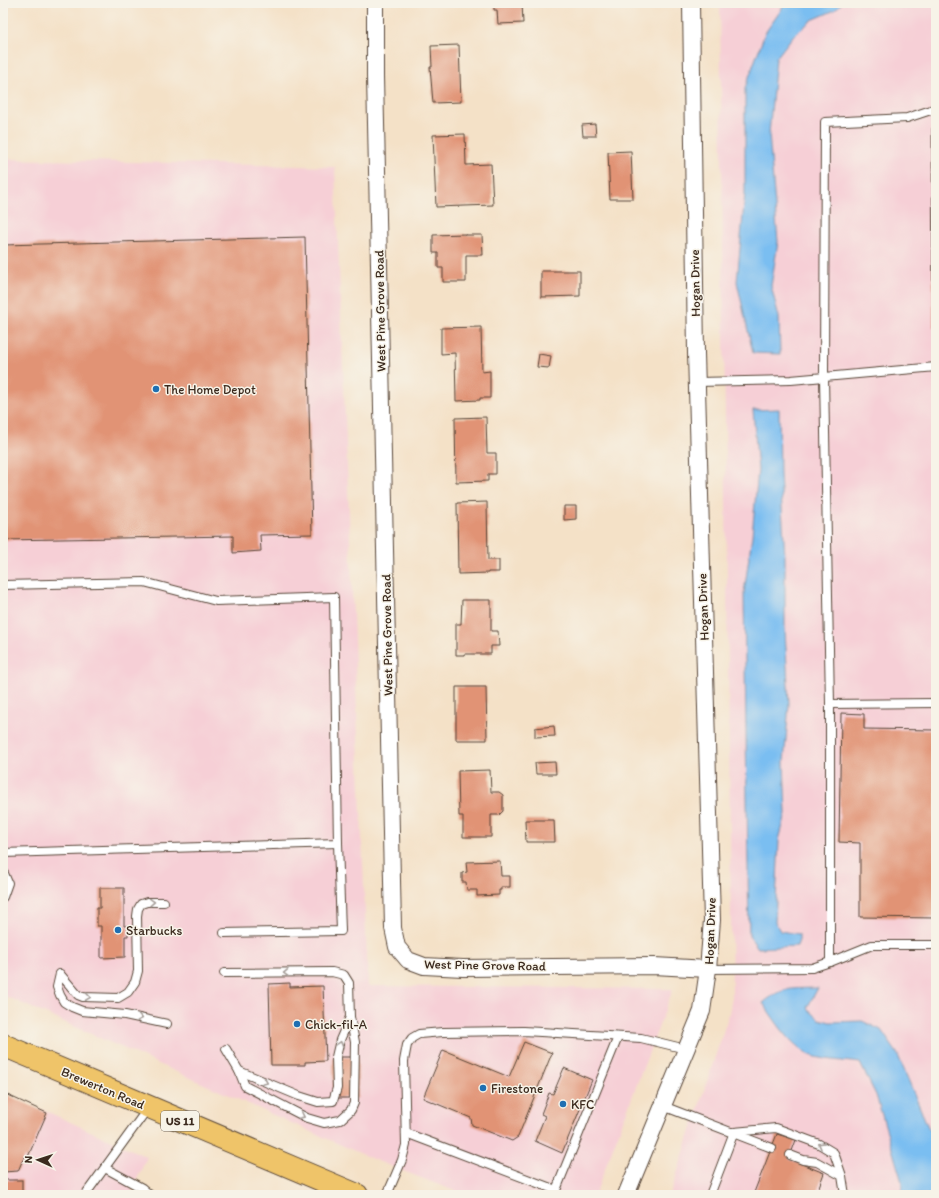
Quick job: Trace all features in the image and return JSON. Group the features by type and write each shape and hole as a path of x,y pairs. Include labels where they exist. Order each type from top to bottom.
{"main road":[{"name":"Brewerton Road","path":"3,1045 326,1185 357,1195"}],"street":[{"name":"West Pine Grove Road","path":"374,3 393,920 397,946 408,960 424,966 463,968 654,966 708,969"},
{"name":"Hogan Drive","path":"626,1195 702,1011 708,969 712,920 697,382 691,3"}],"lane":[{"path":"830,962 830,704 824,377 825,122 907,118 931,110 936,106"},
{"path":"697,382 791,380 936,367"},
{"path":"3,585 144,582 216,600 334,597 340,931 224,933"},
{"path":"830,704 936,703"},
{"path":"3,854 338,844"},
{"path":"3,871 8,883 3,897"},
{"path":"164,902 147,902 141,904 138,909 138,971 135,982 128,992 118,998 83,997 78,995 60,974 57,987 64,1002 82,1011 125,1016 167,1024"},
{"path":"708,969 812,968 872,945 936,945"},
{"path":"224,973 332,972 344,975 349,984 350,1017 355,1042 354,1103 351,1110 340,1120 324,1123 306,1118 245,1086 239,1071 226,1049"},
{"path":"239,1071 299,1096 318,1102 333,1101 338,1088 336,1057 340,1040 350,1017"},
{"path":"387,1195 402,1160 406,1145 404,1060 407,1045 412,1038 419,1034 443,1032 524,1031 641,1038 686,1049"},
{"path":"406,1134 556,1190 618,1037"},
{"path":"663,1106 734,1132 772,1148"},
{"path":"86,1195 148,1108"},
{"path":"734,1132 776,1128 819,1144 834,1153 842,1176 845,1195"},
{"path":"710,1195 734,1132"},
{"path":"790,1155 803,1160 817,1162 842,1176"},
{"path":"105,1168 142,1188 150,1195"}],"shaded area":[{"path":"720,3 936,3 936,1195 670,1195 729,1014 732,997"},
{"path":"3,159 335,167 368,986 673,989 595,1195 465,1195 375,1160 3,995"},
{"path":"3,1101 46,1111 147,1157 130,1195 3,1195"}],"water":[{"path":"786,3 842,3 835,10 812,20 793,36 776,58 769,134 778,242 771,286 779,317 780,354 753,353 737,282 745,193 745,88 765,33"},
{"path":"779,409 780,474 785,557 785,630 789,704 784,762 786,814 779,840 775,922 780,931 799,934 799,940 797,946 758,948 749,936 744,593 752,536 758,470 753,410"},
{"path":"818,988 807,1008 819,1019 830,1022 862,1021 881,1030 897,1053 936,1146 936,1195 902,1195 902,1182 876,1095 860,1063 826,1059 808,1054 788,1038 763,1003 783,991"}],"building":[{"path":"494,3 522,3 523,23 498,24 497,10 494,10"},
{"path":"459,45 461,102 433,103 430,67 432,67 431,46"},
{"path":"595,124 596,136 583,136 582,125"},
{"path":"932,128 936,128 936,327 933,327"},
{"path":"465,134 466,165 491,164 493,205 436,207 433,135"},
{"path":"631,151 633,199 610,199 608,152"},
{"path":"433,235 482,235 483,255 466,255 466,282 443,282 443,268 438,268 438,253 433,253"},
{"name":"The Home Depot","path":"305,237 312,534 260,535 261,551 233,553 233,536 3,540 3,245"},
{"path":"541,271 580,271 580,296 541,297"},
{"path":"481,327 482,372 490,371 490,398 456,401 455,353 441,354 441,328"},
{"path":"539,354 551,356 549,368 537,367"},
{"path":"486,417 487,453 496,453 496,474 488,474 488,481 456,482 455,418"},
{"path":"487,502 488,560 499,560 499,572 458,574 457,503"},
{"path":"564,506 576,506 576,519 564,520"},
{"path":"462,600 491,600 491,631 498,631 499,646 491,646 491,654 456,655 456,624 461,624"},
{"path":"456,687 486,687 487,740 456,740"},
{"path":"841,713 864,714 864,729 936,730 936,918 860,917 860,843 839,842"},
{"path":"554,726 555,736 535,737 535,728"},
{"path":"555,762 556,774 536,774 535,763"},
{"path":"490,770 491,792 499,792 503,795 503,811 499,815 491,815 491,837 463,837 463,816 459,816 458,771"},
{"path":"525,820 554,820 555,842 526,842"},
{"path":"500,861 501,876 510,876 510,887 501,887 501,890 499,890 499,895 477,896 477,890 467,890 466,882 462,882 462,873 467,872 466,862"},
{"path":"100,888 124,888 124,926 128,926 128,936 125,936 125,957 101,958 101,926 97,926 97,908 100,908"},
{"name":"Chick-fil-A","path":"290,983 290,987 323,986 326,1061 305,1062 305,1065 271,1065 269,984"},
{"name":"Firestone","path":"524,1042 552,1053 518,1137 512,1141 472,1125 471,1118 423,1098 443,1050 509,1077"},
{"path":"333,1057 358,1057 358,1098 333,1098"},
{"name":"KFC","path":"564,1068 592,1080 562,1153 535,1141 545,1116 541,1114 549,1093 553,1094"},
{"path":"3,1093 47,1113 27,1159 24,1157 18,1171 3,1172"},
{"path":"777,1134 796,1140 789,1159 824,1173 816,1195 753,1195"},
{"path":"3,1180 22,1180 22,1195 3,1195"}],"place":[{"name":"The Home Depot","path":"156,389"},
{"name":"Starbucks","path":"118,930"},
{"name":"Chick-fil-A","path":"297,1024"},
{"name":"Firestone","path":"483,1088"},
{"name":"KFC","path":"563,1104"}]}
